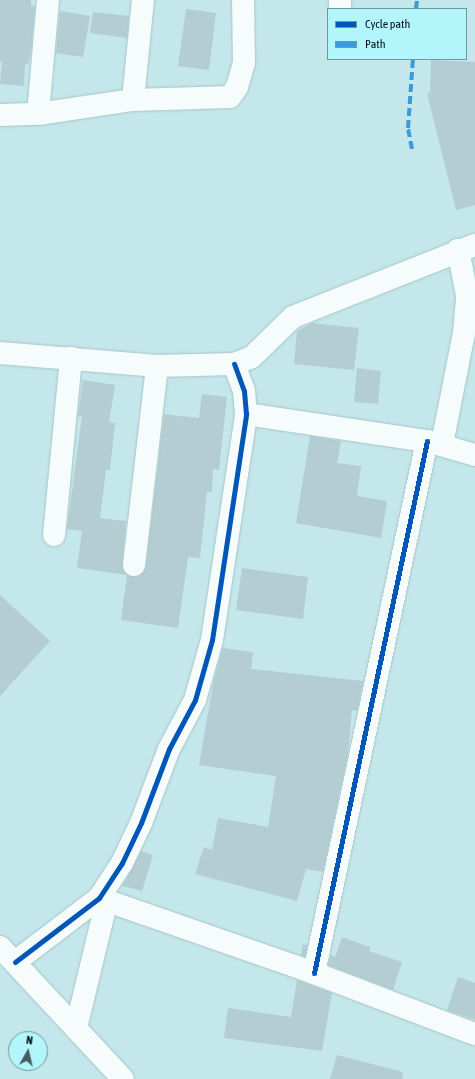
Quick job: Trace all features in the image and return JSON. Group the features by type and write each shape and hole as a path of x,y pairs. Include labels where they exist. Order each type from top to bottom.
{"street":[{"path":"38,114 48,0"},
{"path":"133,100 143,0"},
{"path":"0,115 38,114 133,100 230,97 237,87 244,63 243,0"},
{"path":"0,353 157,366 234,364 252,357 293,317 467,248 469,334 434,442 314,973"},
{"path":"54,534 71,358"},
{"path":"76,1028 103,899 141,823 169,749 195,700 207,664 246,414 244,390 234,364"},
{"path":"134,565 157,366"},
{"path":"246,414 434,442 475,455"},
{"path":"123,1079 8,954 103,899 314,973 475,1034"}],"building":[{"path":"0,0 31,0 31,6 35,6 31,50 28,65 25,64 24,86 0,84 2,62 0,61"},
{"path":"186,9 216,13 209,70 178,66"},
{"path":"60,11 90,16 83,57 56,53"},
{"path":"93,12 129,16 127,38 90,33"},
{"path":"431,60 475,62 475,205 456,210 427,93 430,93"},
{"path":"312,323 359,328 354,370 294,364 297,331"},
{"path":"357,368 381,371 378,404 354,402"},
{"path":"83,380 115,385 109,422 115,423 110,470 106,470 100,518 126,521 122,564 127,575 77,568 82,531 67,529 82,416 78,416"},
{"path":"202,394 227,397 219,470 213,469 212,492 207,492 200,558 188,557 178,628 121,620 127,575 139,576 146,566 164,414 199,418"},
{"path":"310,436 341,441 337,463 361,466 357,496 387,501 381,538 296,523"},
{"path":"242,568 308,577 303,619 236,610"},
{"path":"0,595 50,641 0,696"},
{"path":"223,648 253,652 251,669 363,681 357,711 352,710 348,753 323,872 306,869 297,901 195,874 204,847 212,850 218,818 268,827 276,776 199,765 214,679"},
{"path":"141,851 153,855 142,891 122,886"},
{"path":"342,937 370,947 369,951 402,962 393,990 328,965 331,955 335,957"},
{"path":"303,944 307,946 305,957 301,955"},
{"path":"458,977 475,983 475,1020 447,1010"},
{"path":"297,980 332,993 322,1051 224,1038 228,1008 291,1017"},
{"path":"337,1055 403,1072 402,1079 330,1079"}],"marked path":[{"path":"416,8 417,0"},
{"path":"412,149 408,128 413,60"}],"cycle path":[{"path":"15,962 99,898 122,863 141,823 169,749 195,700 212,640 246,414 244,391 234,364"},
{"path":"314,973 427,441"}]}
